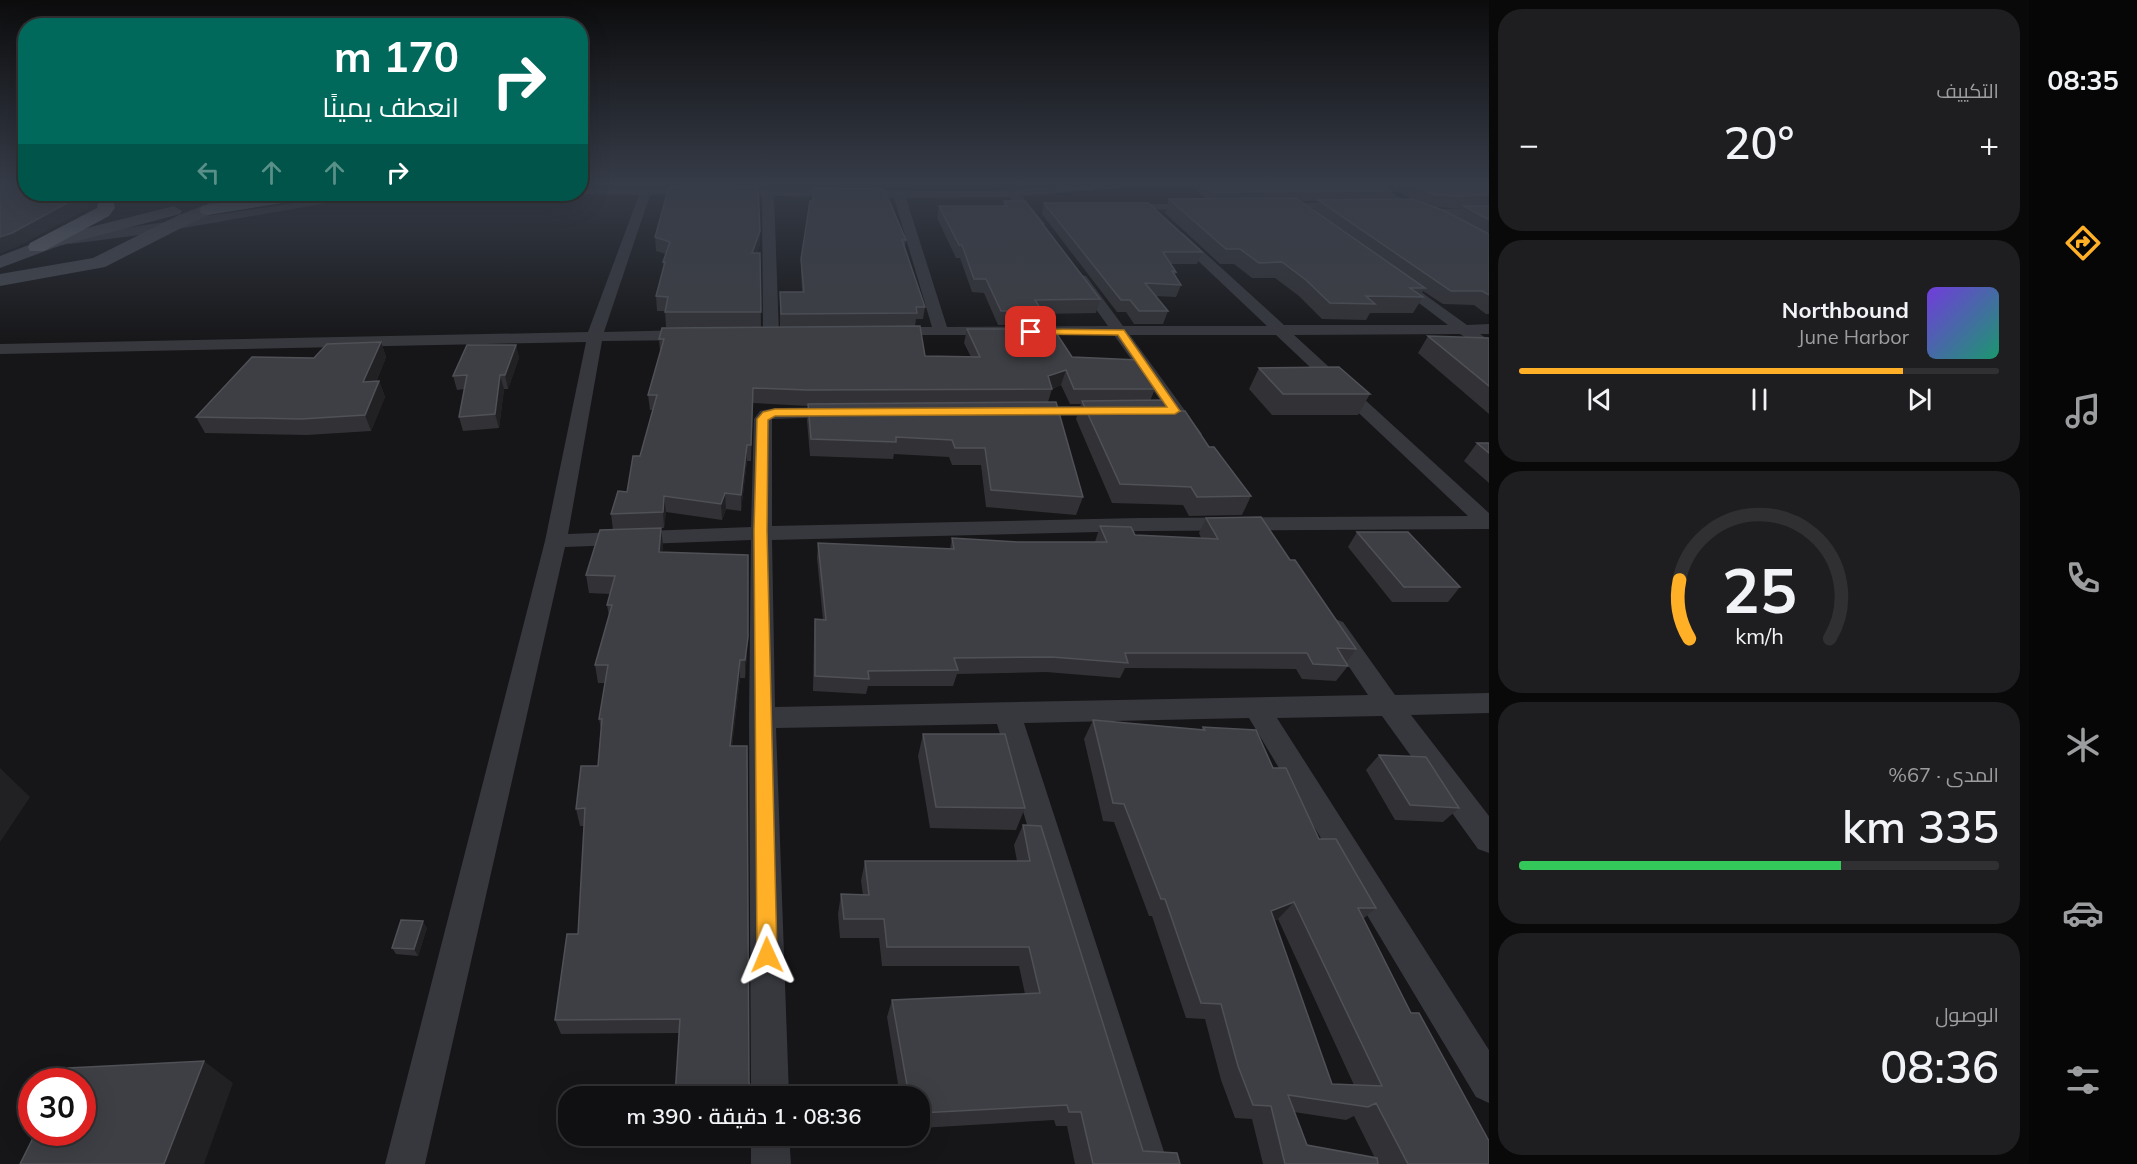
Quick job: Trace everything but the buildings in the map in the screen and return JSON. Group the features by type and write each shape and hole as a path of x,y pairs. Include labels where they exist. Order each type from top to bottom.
{"highway":[{"path":"45,245 58,237"}],"street":[{"path":"0,262 45,245 74,237"},
{"path":"59,270 27,267 22,262 22,257 45,245 96,237"},
{"path":"0,280 98,263 150,237"},
{"path":"143,241 157,237"},
{"path":"405,1164 556,541 595,335 630,237"},
{"path":"769,237 771,334"},
{"path":"912,237 941,332"},
{"path":"1180,237 1488,522"},
{"path":"1071,266 1121,332 1175,411 1204,447"},
{"path":"1388,274 1489,346"},
{"path":"873,332 1281,332 1489,329"},
{"path":"0,349 712,334"},
{"path":"1010,411 1128,411"},
{"path":"1151,411 1175,411"},
{"path":"770,1086 762,718 760,531 762,419 775,412 857,412"},
{"path":"1248,503 1275,541"},
{"path":"556,541 760,531 1262,521 1488,522"},
{"path":"1328,617 1387,703 1489,839"},
{"path":"762,718 1008,715 1387,703 1489,703"},
{"path":"1256,707 1489,1084"},
{"path":"1008,715 1148,1164"},
{"path":"770,1146 771,1164"}],"route":[{"path":"767,955 760,531 762,419 775,412 1175,411 1121,332 1031,332"}]}
